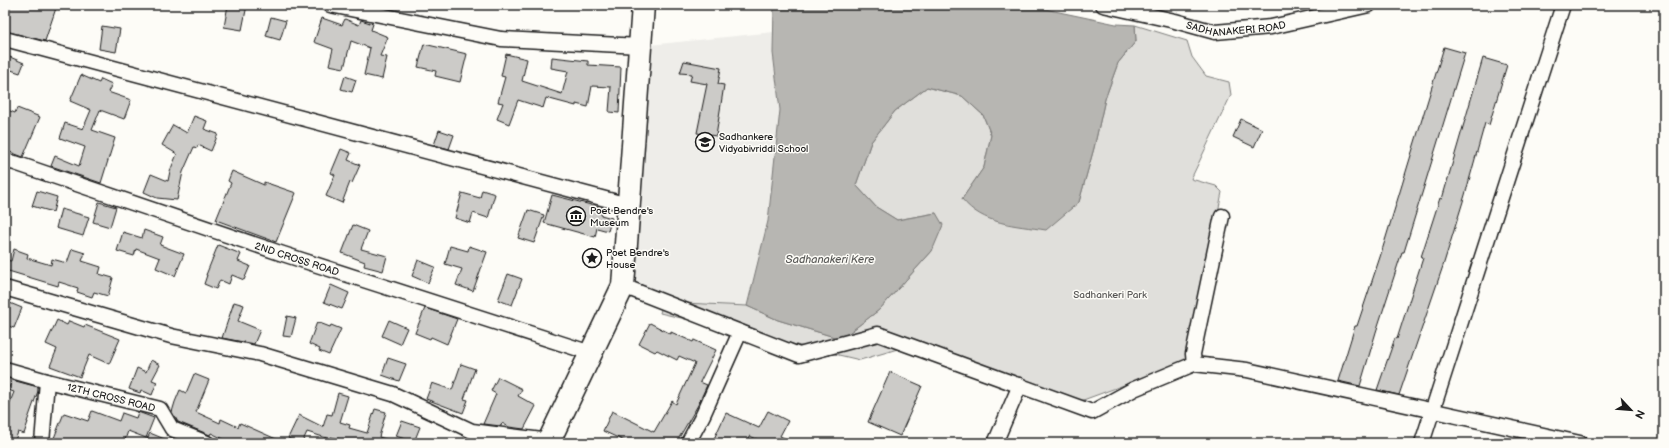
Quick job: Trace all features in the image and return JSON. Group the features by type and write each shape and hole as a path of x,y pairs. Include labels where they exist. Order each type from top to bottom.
{"main road":[{"path":"549,442 623,286 643,5"}],"street":[{"path":"330,5 501,39 640,46"},
{"name":"SADHANAKERI ROAD","path":"1107,6 1176,21 1215,32 1271,27 1369,5"},
{"path":"1422,443 1563,5"},
{"path":"5,39 628,205"},
{"name":"2ND CROSS ROAD","path":"5,161 15,163 283,254 591,353"},
{"path":"1194,364 1193,354 1222,216"},
{"path":"623,286 798,355 878,334 1092,412 1134,389 1194,364 1248,370 1432,412 1580,443"},
{"path":"5,288 171,336 260,354 393,394 472,431 549,442"},
{"path":"688,443 703,415 740,332"},
{"name":"12TH CROSS ROAD","path":"5,369 160,409 172,429 207,443"},
{"path":"42,443 47,381"},
{"path":"995,443 1020,385"}],"shaded area":[{"name":"Sadhankere Vidyabivriddi School","path":"774,32 773,53 780,110 768,221 747,306 663,302 623,286 640,46"}],"green space":[{"name":"Sadhankeri Park","path":"1135,25 1187,41 1192,57 1206,76 1229,82 1231,95 1191,179 1216,186 1222,192 1189,361 1067,406 908,346 860,360 660,313 663,302 747,306 778,320 841,339 879,310 932,251 936,213 897,220 876,207 856,185 871,142 895,111 927,87 962,96 983,115 991,135 984,167 962,199 1079,202 1094,148 1105,99 1118,63 1136,41"}],"water":[{"name":"Sadhanakeri Kere","path":"774,5 1034,5 1040,8 1116,24 1135,25 1136,41 1118,63 1105,99 1094,148 1079,202 1046,230 1011,225 990,219 970,208 962,199 984,167 991,135 983,115 962,96 927,87 895,111 871,142 856,185 876,207 897,220 936,213 943,225 932,251 879,310 841,339 778,320 747,306 768,221 780,110 773,53"}],"building":[{"path":"5,5 57,5 45,41 5,31"},
{"path":"228,5 247,5 242,30 224,27"},
{"path":"271,17 286,21 280,40 266,36"},
{"path":"322,18 342,25 345,19 359,25 361,20 373,24 371,30 388,37 380,56 387,57 382,79 364,75 370,48 351,41 344,68 329,65 333,49 314,42"},
{"path":"102,26 120,29 116,52 99,49"},
{"path":"424,44 467,54 460,82 435,76 436,71 418,67"},
{"path":"1444,47 1465,53 1404,252 1402,252 1360,386 1338,381 1355,326 1357,326 1380,257"},
{"path":"506,54 527,59 522,81 562,94 568,71 551,68 552,57 588,61 588,65 621,67 619,113 609,112 611,87 592,86 588,107 576,104 576,106 546,98 543,108 518,100 509,124 497,119 503,103 498,102 505,77 501,76"},
{"path":"10,57 24,63 20,73 5,68"},
{"path":"1483,58 1507,65 1489,125 1485,123 1443,266 1399,395 1377,390 1395,338 1397,339 1423,258 1421,257 1440,198 1442,199"},
{"path":"684,61 721,68 718,84 724,85 716,136 697,133 707,84 690,81 692,74 680,73"},
{"path":"81,75 99,83 101,79 112,84 108,92 131,100 124,119 100,110 92,130 115,138 101,183 51,166 55,156 79,166 85,147 60,138 65,123 83,129 91,110 70,101"},
{"path":"345,76 356,80 352,92 341,89"},
{"path":"17,108 40,117 23,157 5,150 5,109 15,113"},
{"path":"194,116 207,121 204,129 218,134 211,151 198,145 197,148 194,147 183,172 177,200 157,198 144,192 151,174 168,181 170,171 177,154 162,145 173,125 187,133"},
{"path":"1241,119 1262,129 1254,147 1233,137"},
{"path":"439,130 454,135 449,149 434,145"},
{"path":"341,149 351,153 348,160 360,165 352,183 350,182 342,203 326,196 335,175 331,173"},
{"path":"232,171 264,185 264,182 296,193 276,242 216,220 231,183 228,181"},
{"path":"482,190 495,194 488,218 473,213 470,223 455,218 462,193 480,198"},
{"path":"37,191 57,197 53,212 32,206"},
{"name":"Poet Bendre's Museum","path":"552,195 603,208 601,215 612,218 608,231 597,228 595,237 544,223"},
{"path":"99,202 116,207 110,227 93,222"},
{"path":"61,209 89,217 83,236 56,228"},
{"path":"528,210 544,215 534,243 518,238"},
{"path":"353,225 368,231 361,249 387,256 383,271 364,266 365,262 342,253"},
{"path":"144,230 163,237 160,245 184,254 175,276 156,268 160,258 136,249 134,256 117,251 123,232 142,238"},
{"path":"218,245 241,254 238,261 250,266 244,280 232,275 229,284 220,280 216,289 204,284"},
{"path":"450,246 468,251 469,246 487,252 473,291 456,285 462,269 445,264"},
{"path":"14,249 28,254 27,258 51,265 52,259 67,263 72,249 85,253 82,261 101,267 99,274 113,278 108,296 94,292 92,297 77,292 78,288 59,282 58,286 5,270 5,260 11,261"},
{"path":"418,260 435,267 428,283 412,276"},
{"path":"508,274 522,279 512,305 498,300"},
{"path":"331,285 349,293 342,309 324,302"},
{"path":"5,301 22,308 14,328 5,325"},
{"path":"234,302 244,305 238,321 260,330 254,344 222,338"},
{"path":"425,308 457,319 447,344 431,337 430,339 415,333"},
{"path":"287,316 296,318 291,337 283,336"},
{"path":"57,320 67,325 69,321 84,327 85,325 120,339 109,364 89,355 80,377 50,366 57,349 46,344"},
{"path":"389,320 407,328 400,344 382,336"},
{"path":"317,322 341,329 329,355 319,351 320,349 309,344"},
{"path":"650,323 671,334 671,332 693,342 694,340 716,350 700,382 707,385 698,405 676,443 629,443 603,431 612,411 654,432 672,401 676,404 695,363 679,356 677,360 657,350 655,352 639,344"},
{"path":"388,358 406,364 399,381 382,375"},
{"path":"151,360 160,365 152,380 157,382 152,395 141,390 140,393 129,389 137,368 146,372"},
{"path":"461,364 475,369 464,399 468,400 463,413 426,399 432,383 452,390"},
{"path":"890,372 922,386 900,436 868,422"},
{"path":"194,374 209,380 196,412 220,423 221,419 238,427 240,423 285,443 232,443 211,433 210,435 178,422 172,412 175,402 180,390 186,393"},
{"path":"498,377 522,389 518,396 536,406 524,429 509,427 502,423 501,426 483,424 496,394 491,391"},
{"path":"12,380 38,387 38,391 24,434 18,432 14,443 5,443 5,415 14,392 8,390"},
{"path":"338,393 348,396 340,422 350,425 349,428 367,433 375,409 386,412 379,437 392,441 391,443 354,443 331,437 330,439 307,432 302,443 298,443 288,438 299,415 323,427 327,414 332,415"},
{"path":"92,411 119,421 122,413 136,418 138,412 154,418 146,438 128,431 124,443 52,443 64,413 88,421"},
{"path":"768,411 788,421 780,436 795,443 765,443 750,436 747,443 712,443 726,413 759,428"},
{"path":"402,421 420,427 414,442 396,436"},
{"path":"150,433 174,443 145,443"}],"place":[{"name":"Sadhankere Vidyabivriddi School","path":"705,142"},
{"name":"Poet Bendre's Museum","path":"576,216"},
{"name":"Poet Bendre's House","path":"592,258"}]}
